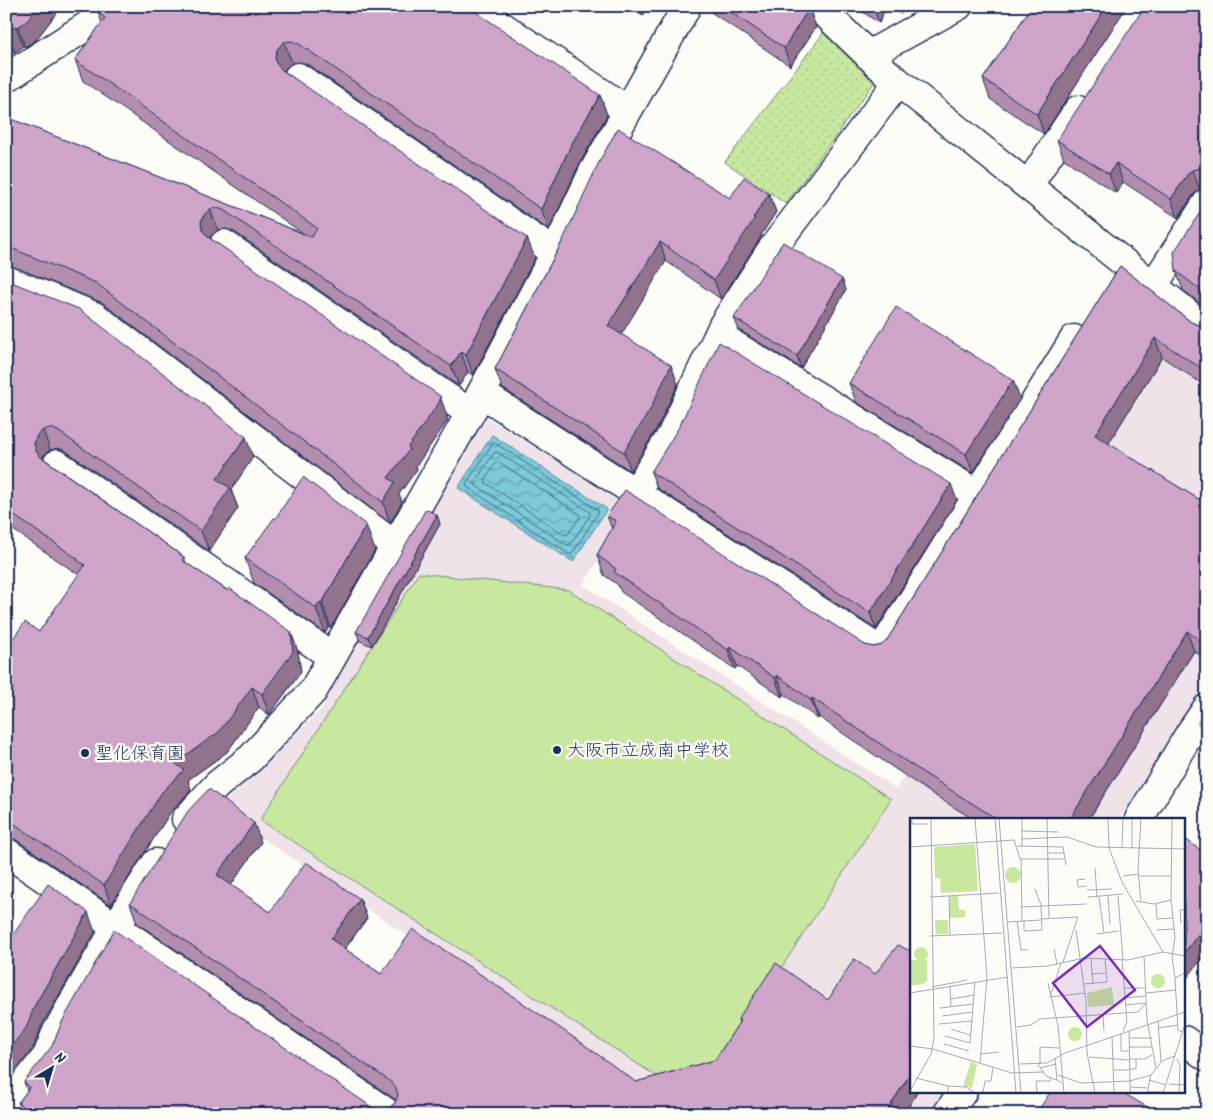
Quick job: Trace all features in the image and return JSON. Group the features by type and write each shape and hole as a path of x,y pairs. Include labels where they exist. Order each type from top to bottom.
{"street":[{"path":"6,78 118,6"},
{"path":"472,6 627,110"},
{"path":"6,1108 47,1056 56,1033 116,927 183,822 217,785 251,758 313,691 331,656 476,403 554,253 593,172 687,6"},
{"path":"815,6 898,82 1207,329"},
{"path":"868,55 958,6"},
{"path":"298,77 554,253"},
{"path":"635,493 671,436 723,325 769,253 898,82"},
{"path":"1028,186 1093,88"},
{"path":"1153,286 1207,203"},
{"path":"224,244 476,403 635,493 881,651 1086,320"},
{"path":"1107,287 1123,262"},
{"path":"6,280 94,316 394,546"},
{"path":"719,336 977,494"},
{"path":"57,464 331,656"},
{"path":"1140,818 1207,708"},
{"path":"6,852 389,1114"},
{"path":"1186,1041 1207,1057"}],"shaded area":[{"name":"大阪市立成南中学校","path":"1179,328 1207,350 1207,681 1120,818 910,818 910,1092 944,1092 931,1114 674,1114 217,808 321,710 481,414 632,505 583,585 896,789"}],"green space":[{"path":"825,31 876,80 786,204 725,162"},
{"path":"419,573 569,590 891,799 695,1101 260,820"}],"water":[{"path":"492,435 607,509 573,562 458,488"}],"building":[{"path":"6,6 39,6 28,20 18,27 16,26 8,33 6,32"},
{"path":"108,6 467,6 600,95 571,145 541,209 299,44 292,41 284,42 278,48 275,56 276,63 282,70 527,238 466,355 461,352 451,366 225,211 218,208 210,209 204,215 201,222 202,230 208,237 440,396 440,401 408,447 410,449 388,478 395,482 383,502 96,283 6,246 6,117 312,237 317,228 75,60 105,18 98,12"},
{"path":"722,6 807,6 809,8 784,48"},
{"path":"1032,6 1107,6 1037,114 983,79"},
{"path":"1145,6 1207,6 1207,170 1201,168 1192,170 1171,199 1116,163 1109,174 1057,140"},
{"path":"618,128 730,198 744,177 769,194 714,280 660,242 608,326 671,365 650,410 624,452 495,369 562,242 600,160"},
{"path":"1207,202 1207,295 1176,271 1174,252"},
{"path":"783,242 842,279 797,356 734,318"},
{"path":"1120,266 1191,322 1198,325 1207,323 1207,372 1155,338 1095,435 1200,500 1203,495 1207,498 1207,645 1187,631 1071,818 995,818 922,772 812,698 811,700 777,675 775,678 730,647 728,650 614,572 616,569 597,555 616,521 607,516 625,490 865,645 874,647 882,645 887,640"},
{"path":"6,280 79,309 246,437 217,479 230,488 201,531 58,431 50,428 43,430 37,435 34,443 36,451 41,457 184,557 182,560 228,591 229,588 291,632 293,652 262,694 252,687 219,732 175,763 184,770 162,792 104,885 6,818 6,648 25,622 39,632 85,565 6,510"},
{"path":"896,307 1013,380 966,454 849,383"},
{"path":"719,342 951,484 870,613 651,472 679,427"},
{"path":"303,477 366,525 322,603 320,602 316,608 245,558 275,519"},
{"path":"426,509 437,515 368,637 356,632"},
{"path":"1207,711 1207,729 1198,722"},
{"path":"209,789 254,823 217,875 270,912 306,862 360,899 331,939 381,974 413,929 579,1041 636,1082 715,1060 740,1021 738,1019 776,963 828,1000 854,959 875,974 898,945 910,951 910,1074 885,1114 26,1114 28,1110 18,1103 30,1087 24,1082 52,1046 63,1020 114,930 373,1108 380,1110 388,1109 395,1103 398,1095 396,1088 391,1082 130,903 188,811"},
{"path":"1186,839 1207,855 1207,923 1186,950"},
{"path":"48,884 88,912 35,1005 26,1028 6,1053 6,930 13,935"},
{"path":"1050,1092 1122,1092 1159,1114 1036,1114"}],"place":[{"name":"大阪市立成南中学校","path":"557,750"},
{"name":"聖化保育園","path":"85,753"}]}
